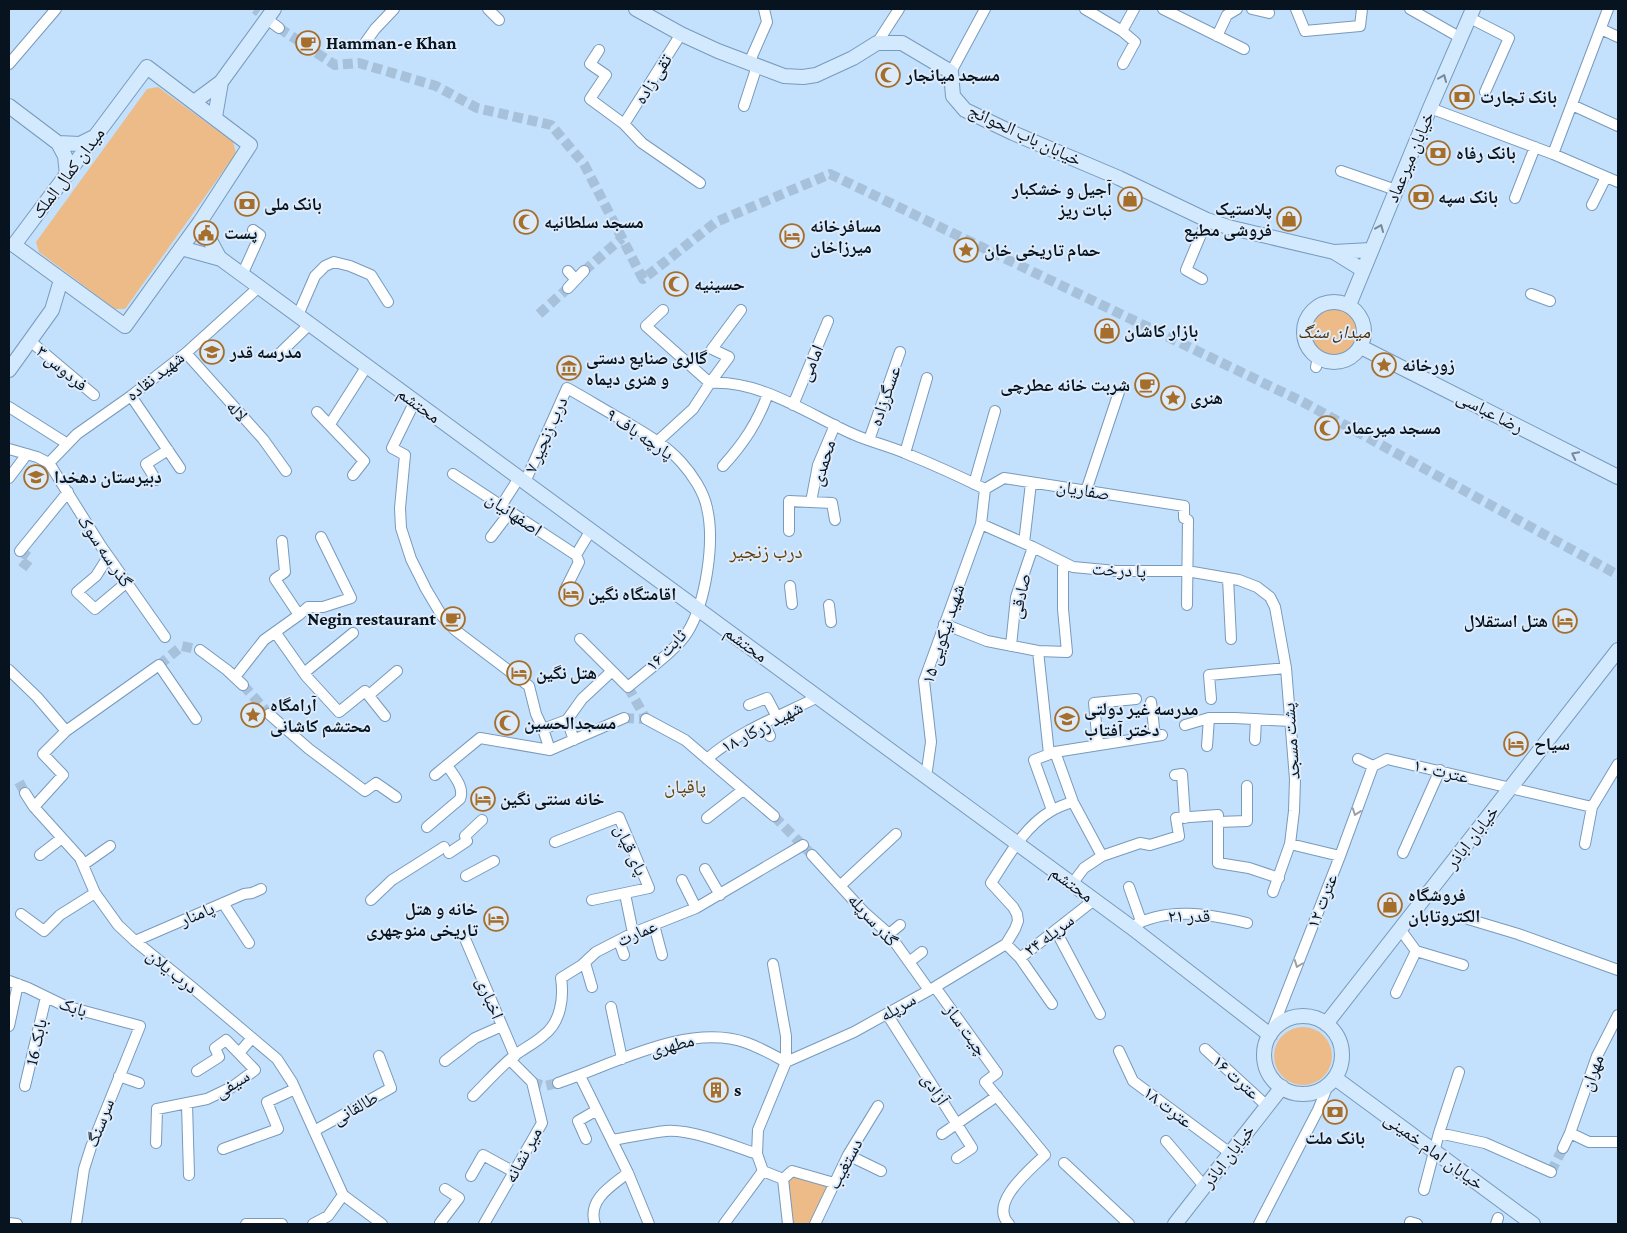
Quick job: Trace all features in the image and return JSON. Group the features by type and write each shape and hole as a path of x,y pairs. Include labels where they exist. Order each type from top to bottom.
{"main road":[{"path":"636,9 681,34 718,51 784,76 803,77 816,75 853,58 877,44 902,43 951,72"},
{"name":"خیابان میرعماد","path":"1349,306 1430,108 1472,13"},
{"path":"194,102 221,82 271,14"},
{"name":"میدان کمال الملک","path":"147,66 215,117 250,145 200,222 124,326 14,245 147,66"},
{"name":"خیابان باب الحوائج","path":"951,72 954,96 965,110 1013,133 1119,178 1207,220 1228,227 1334,252"},
{"path":"215,117 221,82"},
{"path":"9,106 58,142 65,156 67,175"},
{"path":"58,142 80,144 95,136"},
{"name":"محتشم","path":"200,222 219,257"},
{"name":"محتشم","path":"181,248 219,257 1072,884 1094,900 1136,924 1270,1035"},
{"path":"1334,252 1371,250"},
{"path":"1334,252 1363,270"},
{"path":"9,370 52,310 61,280"},
{"path":"52,310 78,292"},
{"path":"1329,302 1339,302 1349,306 1361,318 1364,327 1361,347 1355,354 1341,361 1317,362 1305,336 1306,321 1311,312 1329,302"},
{"name":"رضا عباسی","path":"1361,347 1618,477"},
{"name":"خیابان اباذر","path":"1326,1024 1618,650"},
{"path":"1302,1016 1315,1018 1326,1024 1338,1038 1342,1055 1340,1067 1331,1082 1310,1093 1290,1092 1273,1079 1267,1069 1264,1058 1265,1046 1270,1035 1278,1025 1289,1019 1302,1016"},
{"name":"خیابان امام خمینی","path":"1331,1082 1434,1151 1533,1224"},
{"name":"خیابان اباذر","path":"1175,1224 1282,1087"}],"street":[{"path":"9,64 56,9"},
{"path":"365,43 394,9"},
{"path":"488,9 499,20"},
{"path":"744,106 753,65 767,22 764,9"},
{"path":"877,44 899,9"},
{"path":"951,72 985,9"},
{"path":"1085,9 1122,31 1135,42 1123,64"},
{"path":"1122,31 1134,9"},
{"path":"1163,9 1244,49"},
{"path":"1217,36 1228,15 1237,9"},
{"path":"1252,9 1268,13"},
{"path":"1296,9 1305,32 1360,26 1362,9"},
{"path":"1410,9 1461,38"},
{"path":"1553,154 1608,9"},
{"path":"1472,13 1509,38 1485,92"},
{"path":"271,14 279,28"},
{"path":"1601,29 1618,37"},
{"name":"تقی زاده","path":"624,124 681,34"},
{"path":"599,50 590,64 606,75 590,99 624,124 642,143 700,183"},
{"path":"1572,105 1618,126"},
{"path":"1430,108 1553,154 1618,182"},
{"path":"1515,198 1535,147"},
{"path":"1342,171 1396,190"},
{"path":"1592,205 1606,177"},
{"path":"1202,279 1186,270 1207,220"},
{"path":"242,274 260,235 253,230"},
{"path":"298,315 315,276 325,266 334,262 350,266 371,275 388,302"},
{"path":"568,271 575,279"},
{"path":"568,288 584,271"},
{"name":"شهید نقاده","path":"49,462 77,434 131,396 186,353 258,286"},
{"path":"1531,294 1550,301"},
{"path":"664,310 646,326 710,383 724,382 768,394 869,440 905,453 985,489"},
{"path":"658,441 693,409 729,357 712,349 740,310"},
{"name":"امامی","path":"793,405 828,321"},
{"path":"278,354 310,324"},
{"name":"فردوس ۳","path":"30,341 94,395"},
{"name":"عسگرزاده","path":"869,440 900,352"},
{"name":"لاله","path":"186,353 263,439 286,471"},
{"path":"330,424 367,366"},
{"path":"905,453 927,378"},
{"name":"پارچه باف ۹","path":"567,388 658,441 681,462 693,477 707,506 709,519 708,559 704,590 697,609"},
{"name":"درب زنجیر ۷","path":"501,506 522,480 567,388"},
{"path":"1086,491 1120,392"},
{"path":"723,466 741,446 751,430 768,394"},
{"path":"131,396 180,468"},
{"path":"415,401 392,448 405,455 400,522 404,541 420,578 442,616 454,630 530,686 536,714 550,750"},
{"path":"9,407 66,443"},
{"path":"974,484 995,411"},
{"path":"317,412 364,461 354,476"},
{"name":"محمدی","path":"812,502 818,465 835,425"},
{"path":"9,449 49,462"},
{"path":"156,480 146,464 168,450"},
{"path":"9,478 27,454"},
{"name":"گذر سه سوک","path":"49,462 108,557 165,637"},
{"name":"اصفهانیان","path":"453,474 576,555"},
{"name":"صفاریان","path":"985,489 1004,478 1184,506 1184,518 1188,520 1187,571"},
{"name":"صادقی","path":"1011,646 1016,597 1028,545 1031,482"},
{"name":"شهید نیکویی ۱۵","path":"926,777 931,742 924,681 981,524 985,489"},
{"path":"20,551 68,492"},
{"path":"788,531 789,501 832,502 835,520"},
{"path":"491,537 510,512"},
{"name":"پا درخت","path":"981,524 1073,567 1116,571 1187,571 1248,583 1264,592"},
{"path":"565,590 579,562 576,555 590,530"},
{"path":"235,677 264,640 308,607 323,607 351,598 321,537"},
{"path":"282,541 285,572 276,579 299,614"},
{"path":"108,557 98,570 96,576 77,592 95,609 126,583"},
{"path":"944,624 987,642 1038,651 1067,652 1063,608 1063,563"},
{"path":"1187,571 1187,605"},
{"path":"1228,578 1231,639"},
{"path":"790,586 792,604"},
{"name":"پشت مسجد","path":"1264,592 1270,597 1275,607 1286,668 1295,778 1290,844 1273,892"},
{"path":"829,605 831,622"},
{"name":"ثابت ۱۶","path":"612,671 628,687 686,634 697,609"},
{"path":"274,632 304,672 339,712 365,691 385,716"},
{"path":"304,672 353,632"},
{"path":"543,729 567,720 582,699 612,671 580,639"},
{"path":"200,650 219,663 243,685"},
{"path":"1038,651 1052,753 1073,802 1102,856"},
{"path":"34,807 63,775 43,754 66,731 159,666 196,719"},
{"path":"1211,698 1209,675 1286,668"},
{"path":"369,695 397,671"},
{"path":"11,676 37,697 66,731"},
{"name":"شهید زرکار ۱۸","path":"707,759 730,741 818,697"},
{"path":"749,705 767,698 777,717"},
{"path":"1098,744 1094,703 1136,699"},
{"path":"1052,810 1034,760 1052,753 1098,744 1159,736 1151,702"},
{"path":"269,714 309,749 365,791 376,783 396,797"},
{"path":"435,775 480,738 550,750 624,718"},
{"path":"1185,725 1209,718 1291,721"},
{"path":"1207,746 1209,718"},
{"path":"646,719 685,740 774,816"},
{"path":"1255,740 1256,719"},
{"path":"567,720 574,740"},
{"path":"764,724 770,736"},
{"path":"1358,759 1373,766"},
{"name":"عترت ۱۰","path":"1373,766 1387,759 1592,807"},
{"path":"1585,844 1592,807 1618,764"},
{"path":"427,827 460,799 462,795 462,790 447,765"},
{"name":"عترت ۱۲","path":"1270,1035 1373,766"},
{"path":"1403,853 1440,770"},
{"path":"1175,774 1182,774 1184,818"},
{"path":"1218,822 1247,821 1247,786"},
{"path":"707,818 743,790"},
{"name":"درب یلان","path":"25,793 34,807 74,851 83,865 95,893 118,925 281,1064 288,1074 343,1195"},
{"path":"1006,944 1016,929 1017,914 1013,906 991,883 1017,843 1031,827 1052,810 1073,802"},
{"path":"1072,884 1084,868 1102,856 1140,843 1150,845 1179,836 1176,818 1218,815 1218,863 1248,868 1278,878"},
{"name":"پای قپان","path":"555,842 619,817 649,888 592,900"},
{"path":"371,900 392,880 467,840 465,836 482,820"},
{"path":"841,885 896,834"},
{"path":"40,855 62,838"},
{"path":"1290,844 1340,856"},
{"name":"عمارت","path":"512,1058 546,1034 551,1028 562,1000 561,978 585,963 596,952 633,933 696,908 803,845"},
{"path":"83,865 110,846"},
{"name":"گذر سرپله","path":"812,855 864,912 889,934 909,962 932,988"},
{"path":"466,876 494,861"},
{"path":"705,869 720,895"},
{"path":"682,880 696,908"},
{"path":"1129,887 1136,924"},
{"name":"پامنار","path":"135,941 223,903 261,889"},
{"path":"20,914 44,931 60,915 95,893"},
{"path":"625,894 633,933"},
{"name":"سرپله ۲۴","path":"1006,944 1020,958 1094,900"},
{"path":"223,903 250,943"},
{"name":"قدر ۲۱","path":"1136,924 1164,915 1195,914 1218,916 1248,923"},
{"path":"1468,919 1518,934 1618,970"},
{"path":"654,925 662,955"},
{"path":"889,934 900,925"},
{"path":"1400,929 1416,951 1463,965"},
{"path":"1056,931 1100,1014"},
{"name":"اخباری","path":"466,941 502,1026 512,1058"},
{"path":"618,941 624,955"},
{"name":"سرپله","path":"786,1062 854,1032 1006,944"},
{"path":"1396,994 1416,951"},
{"path":"909,962 922,952"},
{"path":"1020,958 1052,1004"},
{"path":"585,963 592,987"},
{"path":"763,1172 757,1154 758,1130 786,1062 786,1036 773,964"},
{"path":"9,1026 14,982"},
{"name":"بابک","path":"14,982 65,1006 140,1026"},
{"name":"چیت ساز","path":"932,988 997,1073 985,1082 997,1096"},
{"name":"بابک 16","path":"26,1086 46,997"},
{"path":"611,1007 622,1059"},
{"name":"آزادی","path":"887,1014 972,1148 957,1158"},
{"name":"مهران","path":"1563,1148 1597,1056 1618,1015"},
{"name":"سرسنگ","path":"76,1224 86,1162 96,1132 140,1026"},
{"path":"445,1061 475,1038 502,1026"},
{"name":"مطهری","path":"558,1084 622,1059 672,1043 705,1037 719,1037 747,1043 786,1062"},
{"name":"سیفی","path":"238,1053 252,1038"},
{"name":"سیفی","path":"156,1143 157,1109 207,1099 232,1087 256,1070 226,1040 215,1048 219,1057 197,1071"},
{"name":"عترت ۱۶","path":"1205,1049 1267,1106"},
{"name":"عترت ۱۸","path":"1119,1051 1133,1081 1230,1153"},
{"name":"طالقانی","path":"314,1131 391,1088 379,1056"},
{"path":"473,1096 512,1058"},
{"name":"میر نشانه","path":"484,1224 542,1123 532,1082 512,1058"},
{"path":"1424,1190 1439,1133 1459,1072"},
{"path":"119,1076 139,1083"},
{"path":"580,1076 628,1173 649,1224"},
{"path":"1259,1224 1331,1082"},
{"path":"223,1149 278,1130 268,1102 295,1089"},
{"path":"942,1134 997,1096 1045,1154 1010,1191 1003,1211 1004,1219 1009,1224"},
{"path":"187,1104 189,1175"},
{"name":"دستغیب","path":"814,1224 848,1155 878,1106"},
{"path":"586,1140 578,1121 597,1110"},
{"path":"612,1140 668,1131 726,1142 757,1154"},
{"path":"1439,1133 1485,1143 1551,1172"},
{"path":"1570,1133 1589,1142 1618,1142"},
{"path":"1166,1141 1204,1186"},
{"path":"471,1176 483,1155 514,1172"},
{"path":"848,1155 881,1171"},
{"path":"1064,1163 1129,1224"},
{"path":"783,1179 792,1171 834,1183"},
{"path":"763,1172 783,1179"},
{"path":"724,1224 763,1172"},
{"path":"595,1224 592,1215 600,1195 628,1173"},
{"path":"783,1179 788,1224"},
{"path":"441,1224 459,1198 445,1189"},
{"path":"313,1224 328,1216 343,1195 382,1224"},
{"path":"9,1223 17,1224"},
{"path":"246,1224 282,1224"}],"green space":[{"path":"158,87 233,142 236,153 125,309 115,309 39,252 36,242 147,89"},
{"name":"میدان سنگ","path":"1330,308 1340,308 1349,312 1355,318 1358,323 1358,341 1349,352 1340,356 1330,356 1321,352 1315,346 1311,337 1311,327 1315,318 1321,312"},
{"path":"1297,1027 1309,1027 1324,1035 1332,1050 1332,1062 1324,1077 1309,1085 1297,1085 1282,1077 1274,1062 1274,1050 1282,1035"},
{"path":"792,1171 834,1183 815,1224 788,1224 783,1179"}],"tunnel":[{"path":"255,9 259,12"},
{"path":"279,28 335,65 359,63 436,86 477,108 551,125 584,164 643,279 716,222 830,174 1303,402 1618,575"},
{"path":"584,271 622,238"},
{"path":"539,314 568,288"},
{"path":"20,551 30,558 21,570"},
{"path":"159,665 182,646 200,650"},
{"path":"243,685 269,714"},
{"path":"628,687 646,719"},
{"path":"624,718 646,719"},
{"path":"19,782 25,793"},
{"path":"774,816 812,855"},
{"path":"532,1082 545,1086 558,1083"},
{"path":"1551,1172 1563,1148"}],"place":[{"name":"Hamman-e Khan","path":"308,43"},
{"name":"مسجد میانجار","path":"888,75"},
{"name":"بانک تجارت","path":"1462,97"},
{"name":"بانک رفاه","path":"1438,153"},
{"name":"بانک سپه","path":"1421,197"},
{"name":"آجیل و خشکبار نبات ریز","path":"1130,199"},
{"name":"بانک ملی","path":"247,204"},
{"name":"پلاستیک فروشی مطیع","path":"1289,219"},
{"name":"مسجد سلطانیه","path":"526,222"},
{"name":"پست","path":"206,233"},
{"name":"مسافرخانه میرزاخان","path":"792,236"},
{"name":"حمام تاریخی خان","path":"966,250"},
{"name":"حسینیه","path":"676,284"},
{"name":"بازار کاشان","path":"1107,331"},
{"name":"مدرسه قدر","path":"212,352"},
{"name":"زورخانه","path":"1384,365"},
{"name":"گالری صنایع دستی و هنری دیماه","path":"569,368"},
{"name":"شربت خانه عطرچی","path":"1147,385"},
{"name":"هنری","path":"1173,398"},
{"name":"مسجد میرعماد","path":"1327,428"},
{"name":"دبیرستان دهخدا","path":"36,477"},
{"name":"اقامتگاه نگین","path":"571,594"},
{"name":"Negin restaurant","path":"453,619"},
{"name":"هتل استقلال","path":"1565,621"},
{"name":"هتل نگین","path":"519,673"},
{"name":"آرامگاه محتشم کاشانی","path":"253,715"},
{"name":"مدرسه غیر دولتی دختر آفتاب","path":"1067,719"},
{"name":"مسجدالحسین","path":"507,723"},
{"name":"سیاح","path":"1516,744"},
{"name":"خانه سنتی نگین","path":"483,799"},
{"name":"فروشگاه الکتروتابان","path":"1390,905"},
{"name":"خانه و هتل تاریخی منوچهری","path":"496,919"},
{"name":"s","path":"716,1090"},
{"name":"بانک ملت","path":"1335,1112"}],"district":[{"name":"درب زنجیر","path":"766,551"},
{"name":"پاقپان","path":"685,786"}]}
